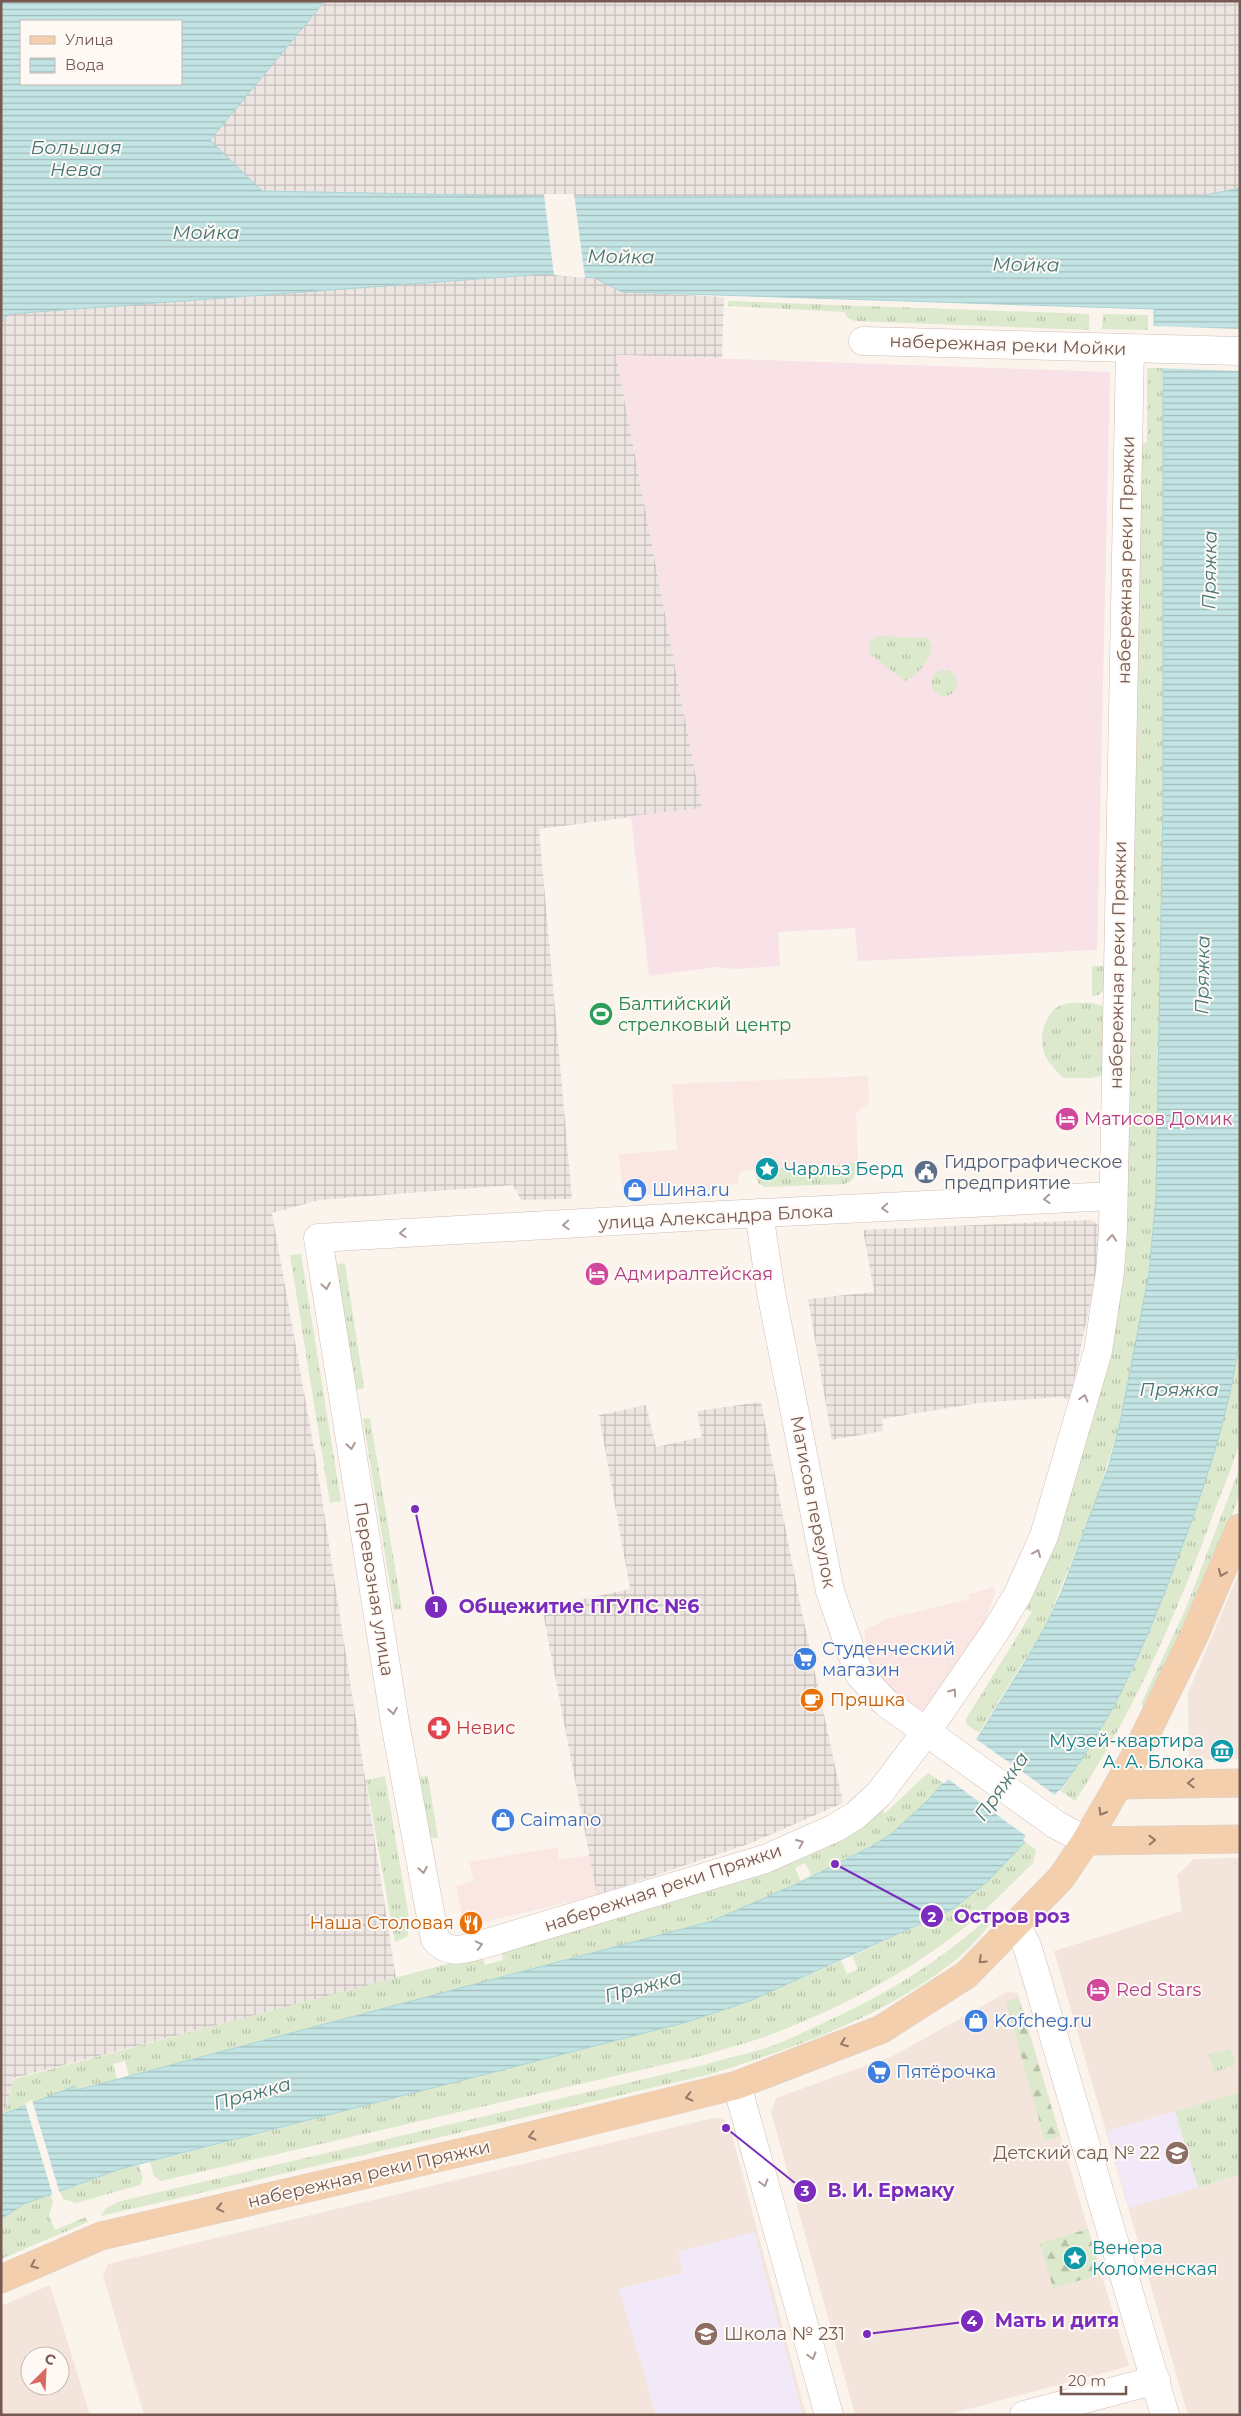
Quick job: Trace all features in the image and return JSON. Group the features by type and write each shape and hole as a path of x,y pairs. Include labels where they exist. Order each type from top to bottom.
{"main road":[{"name":"набережная реки Пряжки","path":"1,2279 101,2236 497,2144 737,2085 882,2029 966,1975 1061,1878 1086,1841 1119,1785 1190,1644 1240,1528"},
{"path":"1119,1785 1240,1783"},
{"path":"1086,1841 1240,1839"}],"street":[{"name":"набережная реки Мойки","path":"864,341 1240,352"},
{"name":"набережная реки Пряжки","path":"435,1939 442,1948 452,1950 463,1949 673,1888 765,1859 835,1828 856,1815 879,1794 926,1732 1018,1594 1044,1536 1098,1351 1110,1272 1141,349"},
{"name":"улица Александра Блока","path":"318,1238 759,1213 1114,1196"},
{"name":"Матисов переулок","path":"759,1213 771,1292 830,1591 859,1674 886,1703 1055,1824 1086,1841"},
{"name":"Перевозная улица","path":"318,1238 396,1723 435,1939"},
{"path":"1016,1925 1027,1946 1165,2415"},
{"path":"737,2085 829,2415"},
{"path":"1024,2415 1156,2380"}],"shaded area":[{"path":"325,1 1240,1 1240,188 1202,196 575,197 262,191 210,140"},
{"path":"545,274 595,278 622,292 724,297 722,358 616,355 702,808 539,829 572,1199 521,1200 513,1185 319,1200 272,1213 315,1454 396,1978 14,2078 4,2114 1,2115 1,323 9,314"},
{"path":"616,355 1110,372 1097,950 858,961 855,928 778,932 780,966 737,969 716,967 649,976 631,816 702,808"},
{"path":"868,1076 869,1102 856,1114 858,1163 740,1171 737,1184 719,1186 718,1191 623,1196 619,1154 677,1150 672,1084"},
{"path":"1091,1220 1098,1225 1103,1240 1070,1400 1060,1397 978,1403 882,1419 883,1431 832,1440 808,1299 874,1292 863,1230"},
{"path":"761,1402 800,1603 843,1803 751,1843 597,1895 542,1608 630,1589 599,1415 646,1405 656,1447 702,1437 697,1411"},
{"path":"1240,1570 1240,1759 1189,1760 1188,1693"},
{"path":"994,1587 995,1593 971,1660 927,1717 871,1675 864,1631 886,1619 970,1599 968,1594"},
{"path":"558,1847 559,1860 590,1855 597,1895 469,1926 464,1923 456,1886 474,1881 469,1862"},
{"path":"1240,1858 1240,2415 1188,2415 1054,1951 1182,1911 1177,1875 1194,1859"},
{"path":"1007,1992 1018,1993 1129,2366 946,2415 855,2415 771,2112 776,2098 895,2055"},
{"name":"Детский сад № 22","path":"1240,2092 1240,2175 1129,2208 1107,2131"},
{"path":"713,2118 723,2119 730,2127 806,2415 144,2415 103,2276 108,2264"},
{"name":"Школа № 231","path":"754,2232 803,2415 656,2415 619,2289 683,2273 678,2252"},
{"path":"50,2285 69,2346 20,2346 20,2396 70,2396 70,2350 90,2415 1,2415 1,2306"}],"green space":[{"path":"728,301 1089,314 1089,330 855,321 848,318 844,312 728,306"},
{"path":"1103,314 1148,315 1148,330 1102,329"},
{"path":"1147,368 1162,368 1164,443 1163,803 1156,1197 1149,1273 1120,1423 1096,1501 1045,1627 979,1733 966,1724 966,1719 1032,1612 1024,1608 1043,1572 1056,1541 1108,1353 1141,443 1147,443"},
{"path":"877,636 927,638 932,644 930,655 919,671 905,681 869,653 870,642"},
{"path":"944,670 953,674 957,683 953,692 944,696 935,692 931,683 935,674"},
{"path":"1092,966 1104,966 1104,989 1099,995 1092,996"},
{"path":"1071,1003 1092,1003 1103,1006 1105,1010 1103,1075 1092,1078 1063,1078 1051,1065 1044,1053 1042,1042 1043,1028 1053,1010 1059,1006"},
{"path":"858,1163 853,1179 845,1184 765,1187 758,1183 754,1170"},
{"path":"301,1254 341,1501 330,1503 290,1255"},
{"path":"345,1263 364,1388 354,1390 335,1265"},
{"path":"1240,1335 1240,1437 1233,1464 1170,1624 1153,1661 1117,1732 1075,1801 1061,1791 1119,1696 1136,1663 1158,1609 1186,1536 1214,1450 1227,1405"},
{"path":"370,1418 402,1609 394,1610 363,1419"},
{"path":"1240,1467 1240,1493 1227,1530 1183,1629 1144,1706 1141,1704 1186,1608"},
{"path":"928,1773 943,1783 928,1800 891,1834 812,1877 805,1863 795,1868 801,1882 712,1921 129,2076 125,2061 113,2064 117,2079 76,2090 75,2086 4,2114 14,2079 481,1955 485,1965 503,1960 501,1949 765,1874 828,1847 845,1837 880,1807 885,1813"},
{"path":"385,1776 410,1924 407,1937 395,1942 366,1780"},
{"path":"428,1776 438,1838 432,1838 428,1833 418,1777"},
{"path":"941,1781 943,1783 928,1800 891,1834 872,1846 774,1895 712,1921 517,1973 517,1971 686,1927 738,1909 765,1897 870,1844 913,1812"},
{"path":"1025,1842 1036,1850 1033,1863 984,1911 944,1943 871,1989 793,2026 767,2036 701,2056 161,2181 154,2176 150,2162 687,2022 752,2000 841,1961 847,1974 858,1969 852,1956 953,1909 988,1880"},
{"path":"994,1912 998,1915 971,1946 926,1982 866,2016 803,2043 771,2054 707,2075 101,2216 106,2208 121,2201 704,2065 772,2046 837,2017 885,1992 953,1947"},
{"path":"1018,1998 1060,2136 1045,2141 1006,2002"},
{"path":"1230,2049 1235,2065 1214,2072 1209,2054"},
{"path":"1240,2092 1240,2175 1198,2187 1175,2111"},
{"path":"139,2165 143,2178 140,2185 76,2203 63,2199 60,2191 120,2169"},
{"path":"50,2194 53,2202 49,2215 55,2230 86,2217 88,2222 1,2259 1,2219 24,2204"},
{"path":"1088,2229 1101,2274 1053,2288 1040,2243"}],"water":[{"path":"1,1 325,1 210,140 262,191 575,197 1202,196 1240,188 1240,1335 1230,1394 1214,1453 1195,1511 1141,1650 1122,1691 1091,1745 1023,1841 1025,1842 988,1881 953,1909 752,2000 687,2022 120,2169 24,2204 1,2219 1,2115 75,2086 77,2090 712,1921 801,1882 872,1846 891,1834 944,1783 980,1734 1045,1627 1061,1593 1109,1465 1120,1423 1149,1273 1156,1197 1163,803 1163,327 1154,326 1154,309 622,292 595,278 545,274 9,314 1,323"}],"pier":[{"path":"544,194 574,194 585,278 554,275"},
{"path":"1154,326 1240,329 1240,371 1159,368 1160,329 1154,329"},
{"path":"977,1731 980,1733 976,1739 1055,1795 1059,1790 1063,1792 1060,1793 1028,1837 1027,1843 1023,1840 1026,1836 948,1779 944,1784 941,1781"},
{"path":"32,2100 60,2194 53,2196 25,2103"}],"place":[{"name":"Балтийский стрелковый центр","path":"601,1014"},
{"name":"Матисов Домик","path":"1067,1119"},
{"name":"Чарльз Берд","path":"767,1169"},
{"name":"Гидрографическое предприятие","path":"926,1172"},
{"name":"Шина.ru","path":"635,1190"},
{"name":"Адмиралтейская","path":"597,1274"},
{"name":"Общежитие ПГУПС №6","path":"415,1509"},
{"name":"Студенческий магазин","path":"805,1659"},
{"name":"Пряшка","path":"812,1700"},
{"name":"Невис","path":"439,1728"},
{"name":"Музей-квартира А. А. Блока","path":"1222,1751"},
{"name":"Caimano","path":"503,1820"},
{"name":"Остров роз","path":"835,1864"},
{"name":"Наша Столовая","path":"471,1923"},
{"name":"Red Stars","path":"1098,1990"},
{"name":"Kofcheg.ru","path":"976,2021"},
{"name":"Пятёрочка","path":"879,2072"},
{"name":"В. И. Ермаку","path":"726,2128"},
{"name":"Детский сад № 22","path":"1177,2153"},
{"name":"Венера Коломенская","path":"1075,2258"},
{"name":"Школа № 231","path":"706,2334"},
{"name":"Мать и дитя","path":"867,2334"}],"water label":[{"name":"Большая Нева","path":"76,158"},
{"name":"Мойка","path":"206,232"},
{"name":"Мойка","path":"621,256"},
{"name":"Мойка","path":"1026,264"},
{"name":"Пряжка","path":"1209,570"},
{"name":"Пряжка","path":"1202,975"},
{"name":"Пряжка","path":"1179,1389"},
{"name":"Пряжка","path":"1001,1786"},
{"name":"Пряжка","path":"643,1986"},
{"name":"Пряжка","path":"252,2093"}]}
